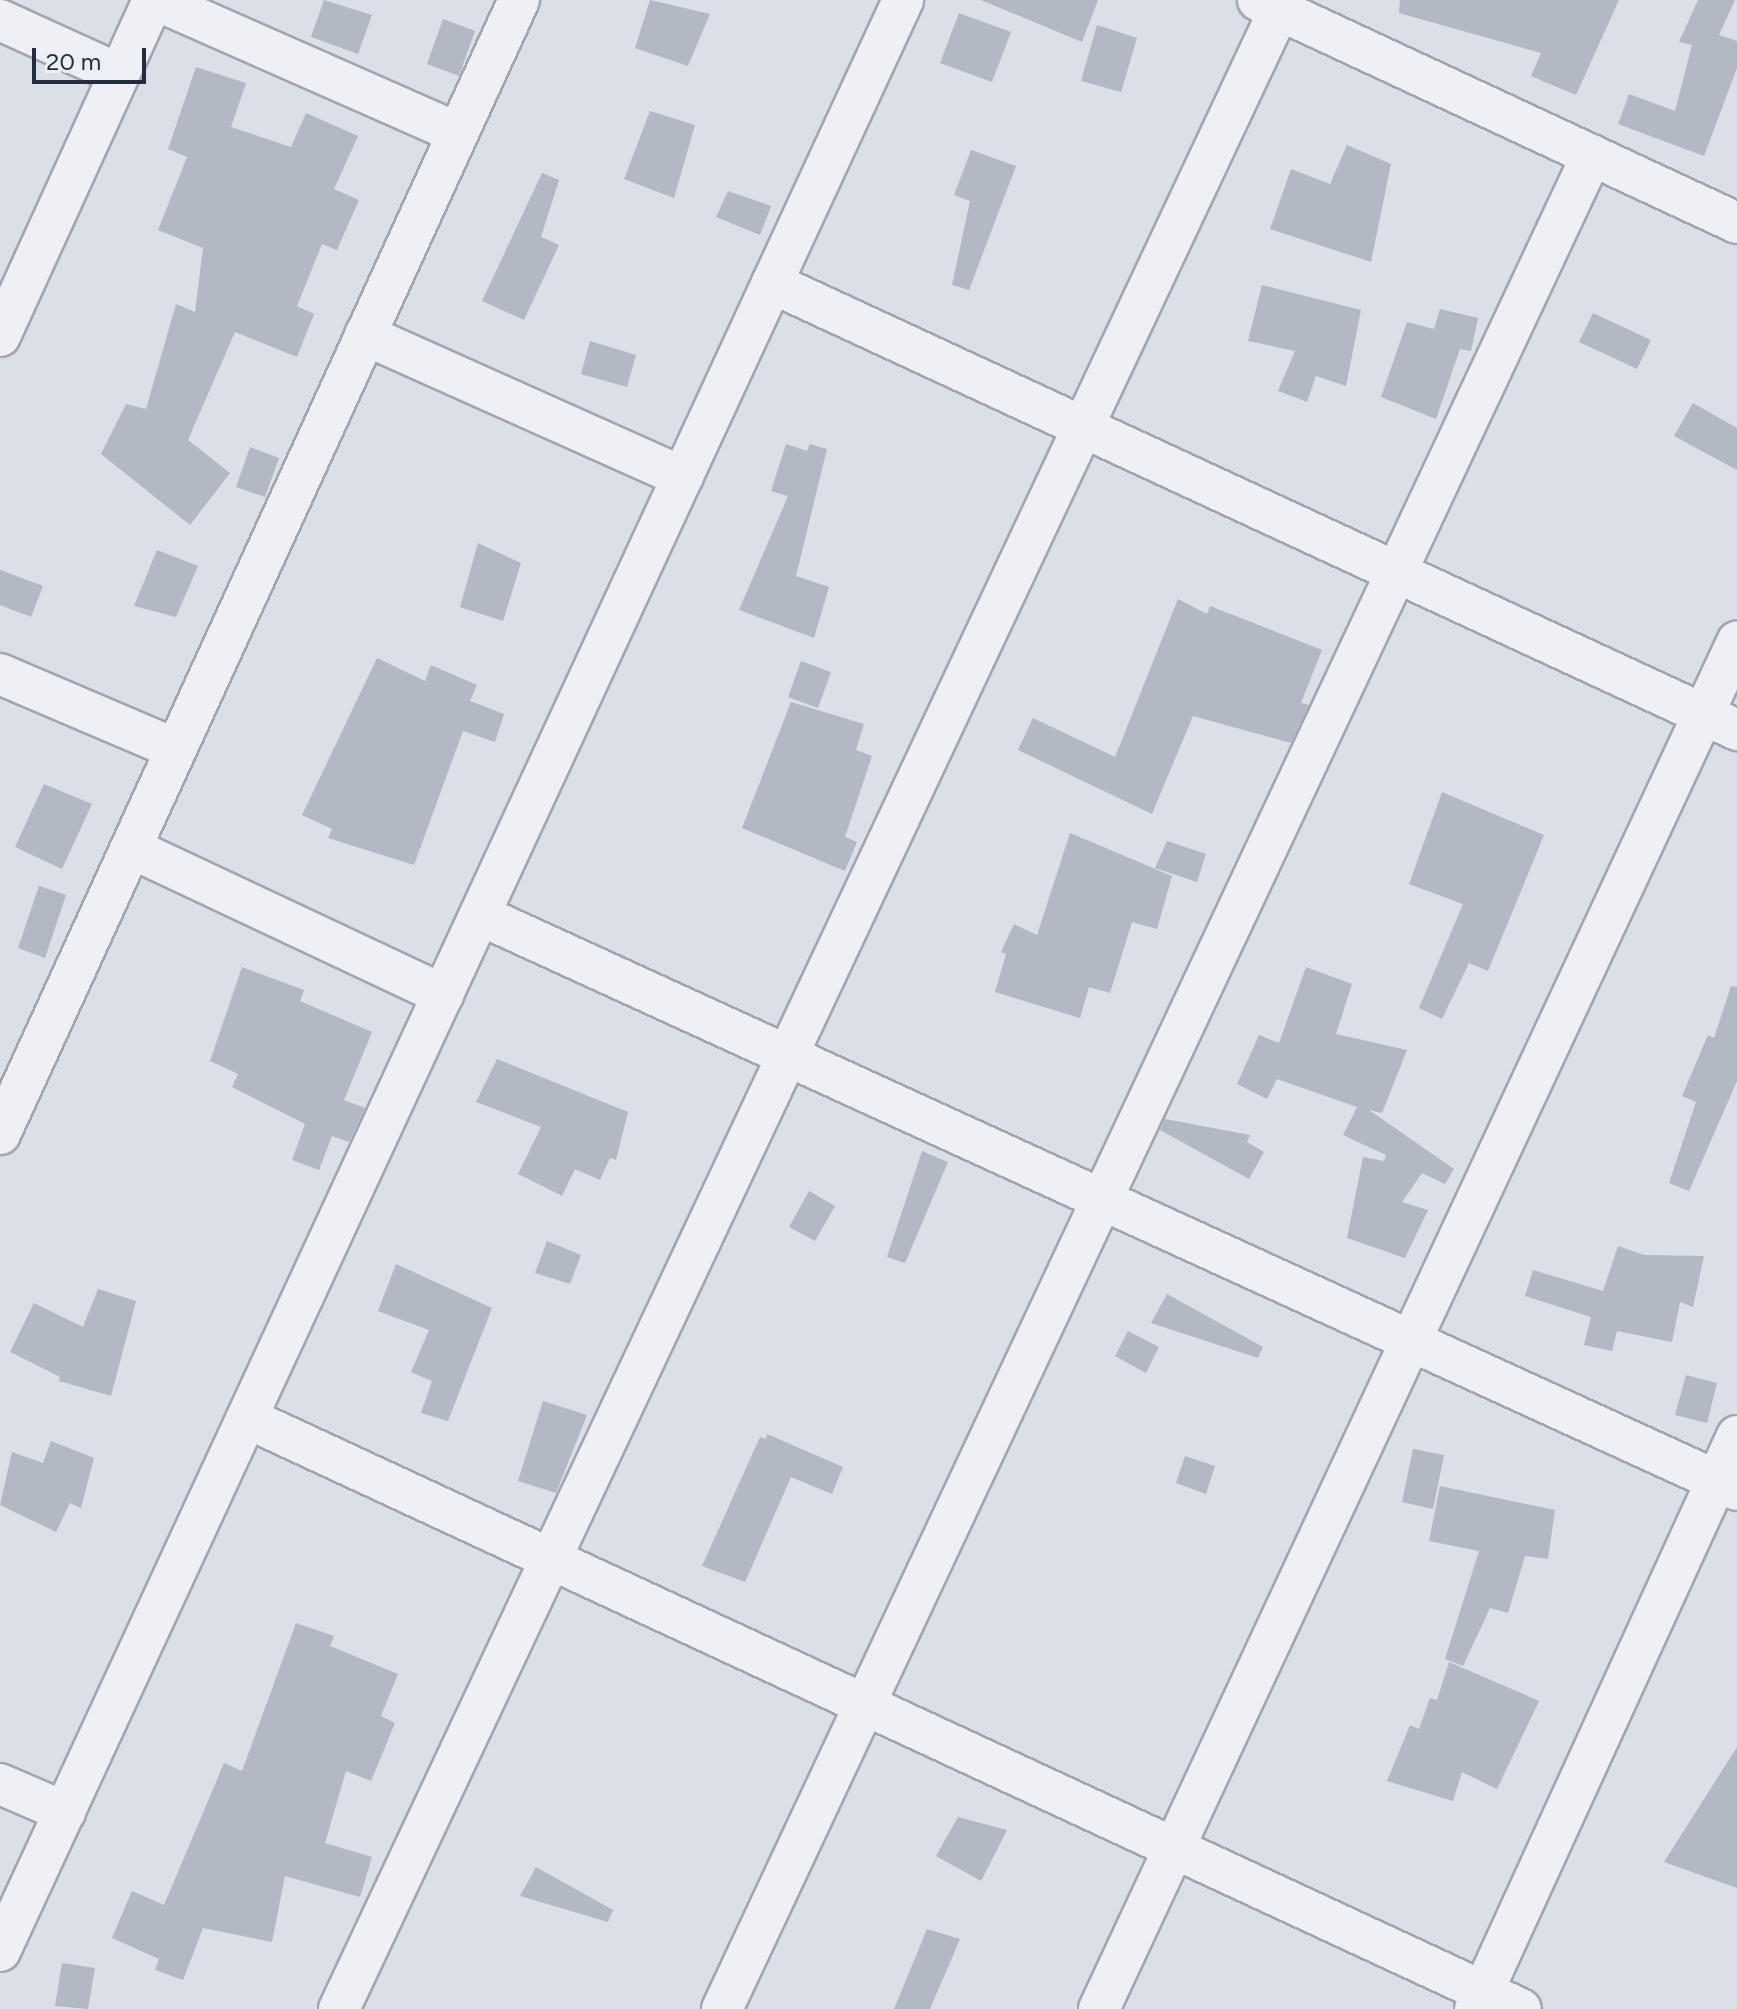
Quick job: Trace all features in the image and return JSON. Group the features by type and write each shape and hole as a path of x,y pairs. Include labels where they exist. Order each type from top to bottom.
{"street":[{"path":"0,336 154,0 457,133"},
{"path":"0,1134 519,0"},
{"path":"0,1951 903,0"},
{"path":"339,2009 1084,427 1274,3 1737,223"},
{"path":"0,20 119,74"},
{"path":"722,2009 1592,155"},
{"path":"772,283 1720,722"},
{"path":"365,335 683,477"},
{"path":"1099,2009 1411,1341 1720,722 1737,642"},
{"path":"0,674 176,749"},
{"path":"131,848 443,995"},
{"path":"480,915 1727,1485"},
{"path":"247,1418 1174,1848 1479,2000 1521,2009"},
{"path":"1479,2000 1727,1485 1737,1436"},
{"path":"0,1784 65,1812"}],"building":[{"path":"324,0 372,15 358,54 311,37"},
{"path":"650,0 710,14 688,66 635,48"},
{"path":"981,0 1098,0 1082,42"},
{"path":"1400,0 1619,0 1576,95 1531,76 1541,53 1399,13"},
{"path":"1698,0 1735,0 1719,35 1737,41 1737,68 1704,156 1618,124 1629,94 1675,111 1692,45 1679,42"},
{"path":"959,13 1011,32 992,82 940,63"},
{"path":"443,19 475,31 459,76 427,64"},
{"path":"1097,25 1137,38 1121,92 1081,81"},
{"path":"196,67 246,83 231,127 291,147 306,113 358,136 334,189 359,200 337,250 322,244 297,306 314,314 297,357 235,332 188,440 230,473 190,525 101,454 126,404 146,409 176,304 195,312 203,248 158,230 187,157 168,149"},
{"path":"650,111 695,125 674,198 624,179"},
{"path":"1347,145 1391,164 1371,262 1270,229 1291,169 1330,184"},
{"path":"971,150 1016,166 969,290 952,285 970,201 954,195"},
{"path":"542,173 559,180 541,237 559,245 524,320 482,301"},
{"path":"728,191 771,206 760,235 716,217"},
{"path":"1262,285 1361,310 1346,386 1316,376 1307,402 1278,391 1295,351 1248,341"},
{"path":"1440,309 1478,318 1471,351 1460,349 1436,419 1381,397 1407,322 1434,329"},
{"path":"1593,313 1651,340 1637,369 1579,342"},
{"path":"590,341 636,355 627,387 581,374"},
{"path":"1693,403 1737,428 1737,470 1674,436"},
{"path":"786,444 807,451 810,444 827,449 796,576 829,587 814,638 739,610 788,496 771,491"},
{"path":"250,447 279,458 265,497 236,487"},
{"path":"478,543 521,563 503,621 460,607"},
{"path":"157,550 198,566 176,617 134,606"},
{"path":"0,570 43,586 31,617 0,605"},
{"path":"1178,599 1207,614 1210,606 1322,650 1301,703 1309,705 1291,743 1193,716 1152,814 1018,750 1033,718 1115,757"},
{"path":"377,658 425,681 431,665 477,685 470,701 504,714 495,742 463,731 414,865 328,838 332,829 302,815"},
{"path":"801,661 831,672 818,708 788,697"},
{"path":"791,702 864,724 856,750 872,756 845,837 857,842 845,871 742,828"},
{"path":"44,784 92,804 62,869 15,847"},
{"path":"1442,792 1544,835 1488,971 1469,963 1442,1019 1419,1008 1463,904 1409,884"},
{"path":"1070,833 1172,876 1157,929 1132,922 1110,993 1089,987 1080,1018 995,992 1006,954 1001,952 1014,924 1037,935"},
{"path":"1167,841 1206,854 1197,882 1155,868"},
{"path":"39,886 66,895 45,958 18,948"},
{"path":"242,967 304,990 300,1001 372,1032 344,1100 365,1108 349,1142 332,1136 319,1170 292,1160 305,1124 232,1087 238,1074 210,1061"},
{"path":"1306,967 1352,984 1336,1034 1407,1050 1382,1113 1369,1110 1454,1169 1445,1184 1422,1173 1402,1202 1428,1210 1405,1258 1347,1238 1363,1157 1384,1161 1386,1155 1343,1135 1357,1107 1277,1079 1267,1099 1237,1084 1259,1035 1279,1043"},
{"path":"1731,986 1737,987 1737,1081 1689,1191 1669,1183 1696,1102 1682,1096 1708,1035 1714,1038"},
{"path":"497,1059 628,1112 616,1160 610,1158 600,1180 575,1169 562,1196 518,1174 541,1127 476,1102"},
{"path":"1165,1119 1250,1135 1247,1142 1264,1152 1249,1179 1160,1130"},
{"path":"922,1151 948,1162 905,1263 887,1257"},
{"path":"809,1191 835,1206 815,1241 789,1227"},
{"path":"547,1241 581,1255 570,1284 535,1273"},
{"path":"1618,1246 1644,1255 1704,1256 1693,1307 1680,1302 1672,1342 1617,1331 1612,1351 1584,1345 1591,1317 1525,1296 1533,1270 1603,1291"},
{"path":"396,1264 492,1308 448,1421 421,1413 432,1381 411,1372 429,1330 378,1311"},
{"path":"98,1289 136,1301 111,1396 59,1381 60,1377 10,1352 34,1303 83,1327"},
{"path":"1167,1294 1263,1347 1258,1358 1151,1323"},
{"path":"1128,1331 1159,1347 1146,1373 1115,1356"},
{"path":"1686,1375 1717,1383 1707,1423 1675,1415"},
{"path":"543,1401 587,1415 556,1493 518,1481"},
{"path":"767,1434 843,1467 832,1494 791,1477 745,1582 702,1566 760,1437 766,1439"},
{"path":"51,1441 94,1458 81,1508 70,1503 56,1532 0,1505 12,1452 43,1463"},
{"path":"1413,1449 1444,1455 1433,1509 1402,1502"},
{"path":"1185,1456 1215,1466 1206,1494 1176,1483"},
{"path":"1440,1486 1555,1510 1548,1559 1525,1556 1508,1613 1490,1608 1463,1666 1445,1659 1479,1551 1429,1541"},
{"path":"296,1623 334,1636 330,1646 398,1674 381,1716 395,1723 371,1781 346,1771 325,1843 372,1857 360,1897 285,1876 272,1942 203,1928 183,1980 155,1970 159,1959 112,1938 132,1891 164,1905 224,1763 242,1771"},
{"path":"1449,1662 1539,1701 1497,1789 1462,1772 1453,1801 1387,1781 1410,1725 1419,1729 1430,1698 1437,1700"},
{"path":"1737,1747 1737,1888 1664,1862"},
{"path":"958,1817 1007,1830 981,1881 936,1856"},
{"path":"536,1867 613,1910 608,1922 520,1896"},
{"path":"927,1929 960,1939 930,2009 894,2009"},
{"path":"62,1963 95,1968 88,2009 55,2006"}]}
